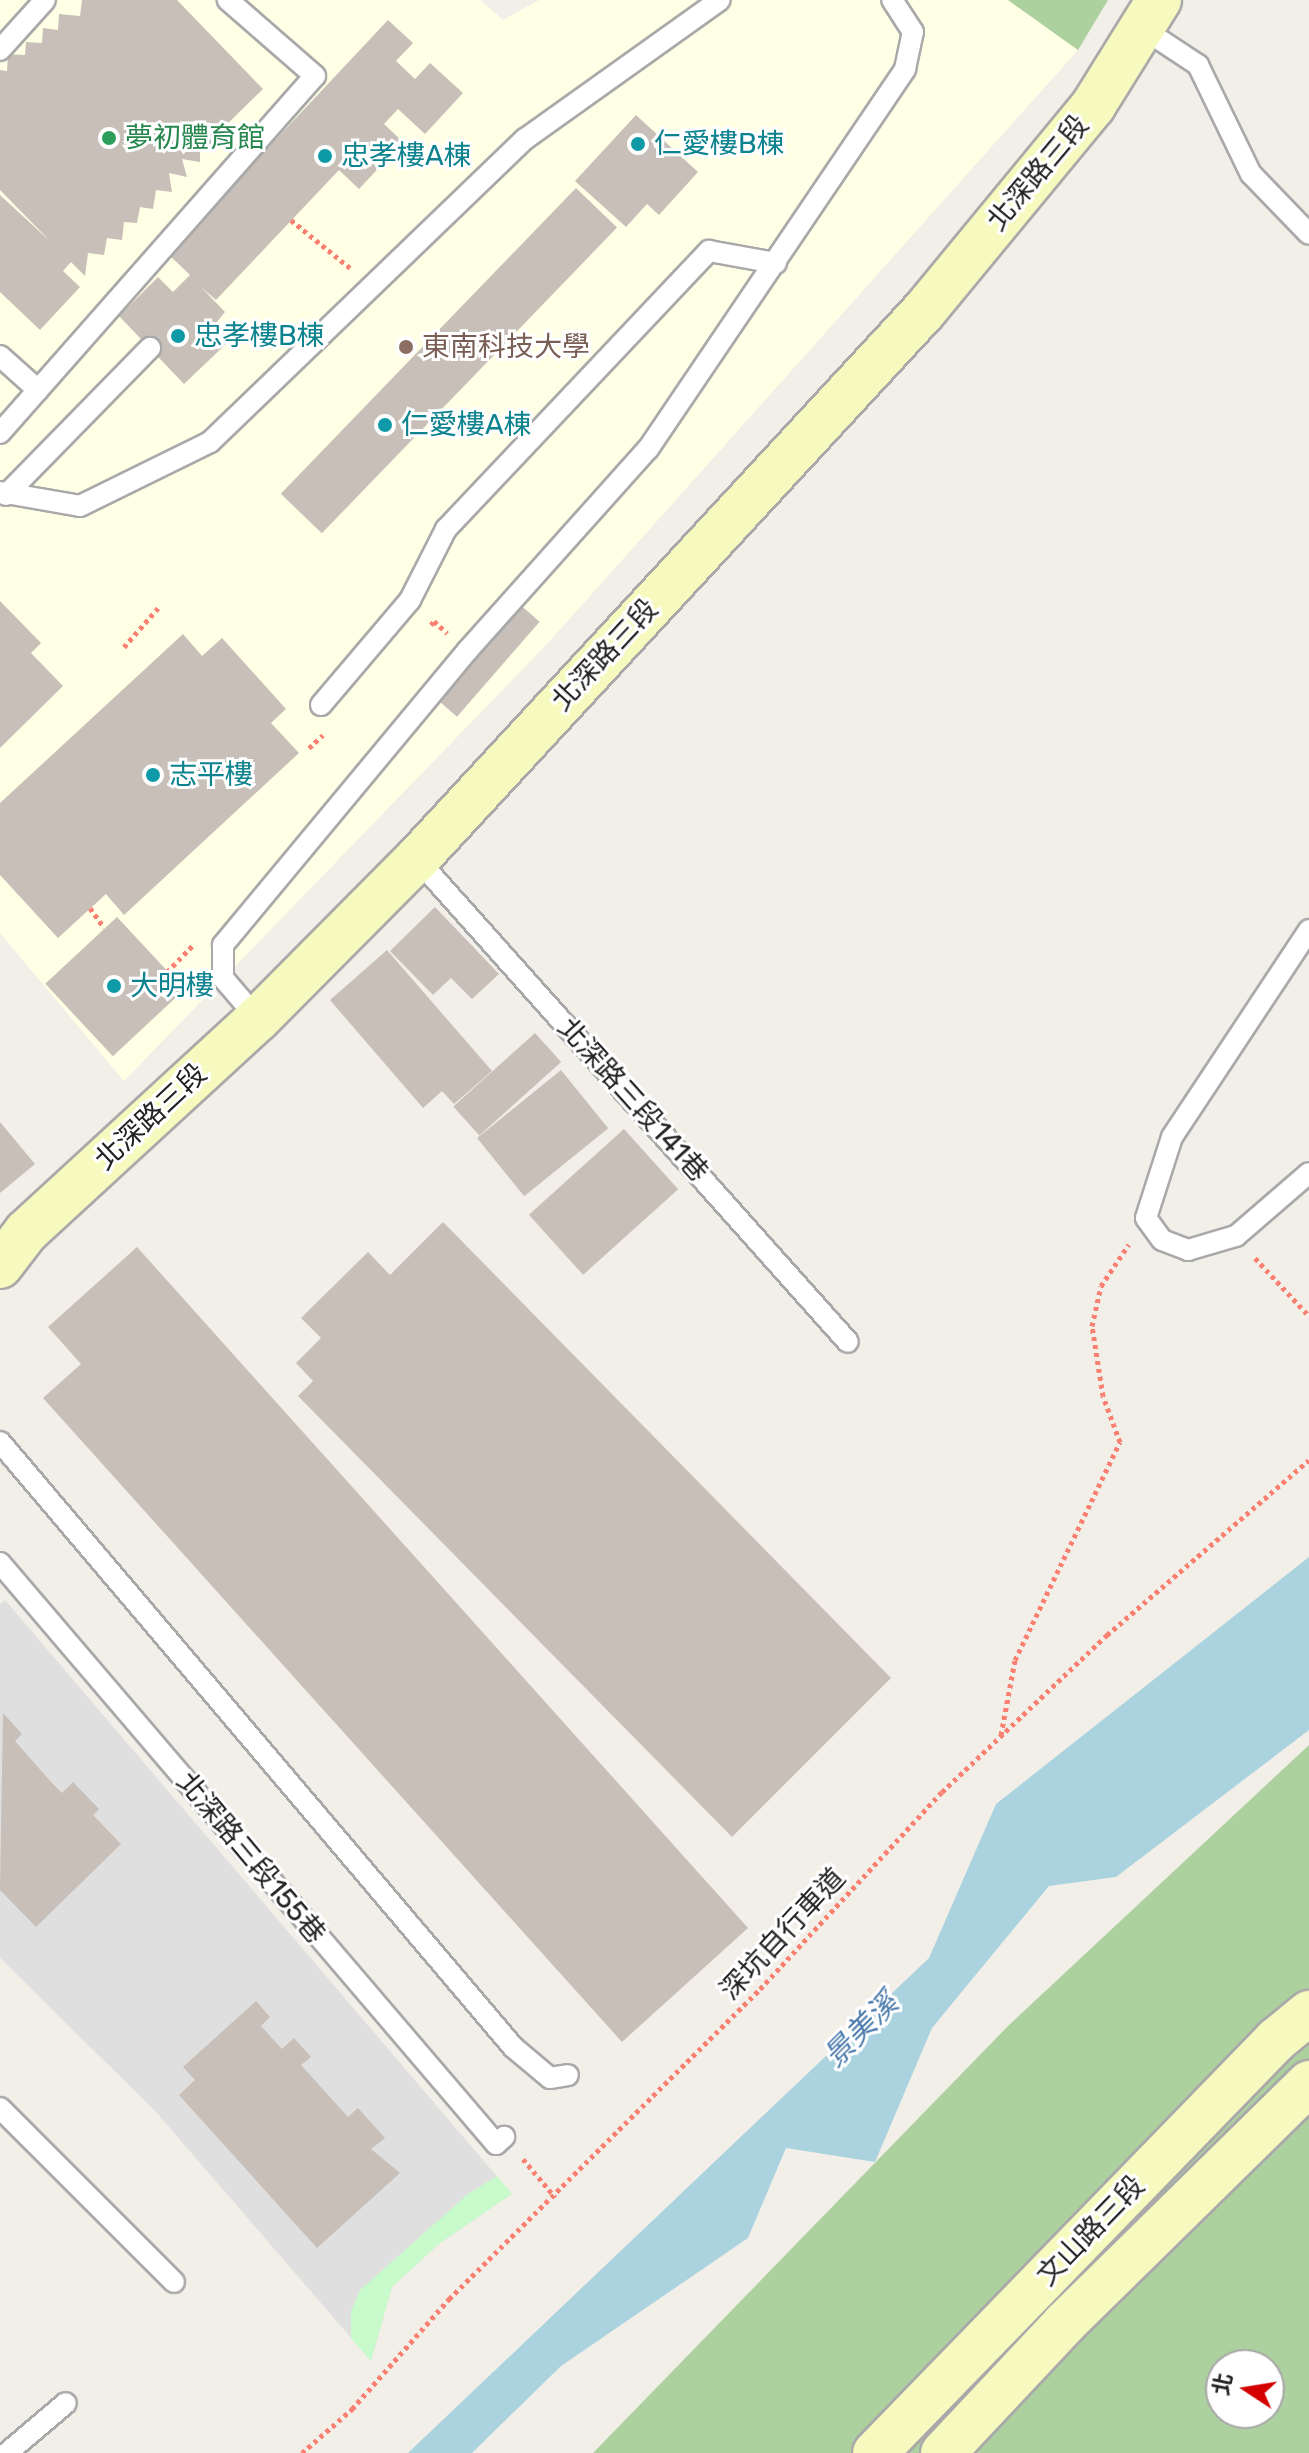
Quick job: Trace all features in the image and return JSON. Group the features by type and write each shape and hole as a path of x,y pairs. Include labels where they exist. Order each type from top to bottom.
{"main road":[{"name":"北深路三段","path":"0,1266 26,1232 258,1019 417,859 924,311 1093,106 1152,15"},
{"name":"文山路三段","path":"875,2453 1276,2040 1309,2013"},
{"name":"文山路三段","path":"943,2453 1064,2324 1309,2083"}],"lane":[{"path":"0,50 45,0"},
{"path":"0,433 315,76 228,0"},
{"path":"3,493 80,506 210,442 525,139 720,0"},
{"path":"258,1019 223,978 223,945 468,650 648,449 905,69 913,32 892,0"},
{"path":"1152,15 1198,65 1251,174 1309,234"},
{"path":"321,705 410,600 446,529 709,251 776,263"},
{"path":"3,493 150,348"},
{"path":"0,356 38,390"},
{"name":"北深路三段141巷","path":"417,859 848,1342"},
{"path":"1309,930 1172,1137 1146,1218 1162,1240 1188,1250 1236,1236 1309,1173"},
{"path":"0,1442 513,2047 550,2078 568,2075"},
{"name":"北深路三段155巷","path":"0,1563 496,2144 504,2137"},
{"path":"0,2108 174,2282"},
{"path":"7,2453 66,2403"}],"path":[{"path":"291,220 360,277"},
{"path":"124,647 158,608"},
{"path":"90,908 104,927"},
{"path":"1000,1736 1015,1660 1120,1442 1103,1396 1092,1326 1101,1286 1146,1218"},
{"path":"1236,1236 1309,1316"},
{"name":"深坑自行車道","path":"302,2453 352,2409 449,2299 555,2197 1000,1736 1107,1635 1309,1460"},
{"path":"504,2137 555,2197"}],"shaded area":[{"name":"東南科技大學","path":"0,0 480,0 503,20 539,0 1008,0 1078,50 547,644 124,1081 0,933"},
{"path":"5,1600 512,2194 440,2243 392,2287 371,2361 156,2112 0,1958 0,1604"}],"green space":[{"path":"1008,0 1108,0 1078,50"},
{"path":"1309,1745 1309,2453 593,2453 1008,2026"},
{"path":"497,2176 512,2194 440,2243 392,2287 371,2361 351,2338 351,2311 360,2290 468,2194"}],"water":[{"name":"景美溪","path":"1309,1557 1309,1730 1116,1877 1049,1886 932,2028 875,2162 786,2148 748,2238 561,2366 472,2453 408,2453 929,1958 996,1804"}],"building":[{"name":"夢初體育館","path":"82,0 177,0 263,89 218,133 218,148 200,144 200,162 182,159 187,177 169,173 172,192 156,190 153,209 140,207 137,223 124,222 122,240 107,238 104,255 88,253 85,276 71,262 63,271 80,287 40,330 0,292 0,195 51,242 0,190 0,70 7,71 8,54 25,55 26,42 42,43 43,28 58,30 59,14 80,16"},
{"name":"忠孝樓A棟","path":"388,20 413,43 396,61 415,79 430,63 463,93 425,134 398,109 384,124 403,142 359,189 339,170 216,300 201,287 225,312 211,329 226,344 184,384 119,316 158,277 173,292 190,275 168,254"},
{"name":"仁愛樓B棟","path":"636,115 698,172 659,215 647,204 626,227 575,181"},
{"name":"仁愛樓A棟","path":"576,188 617,228 322,533 281,494"},
{"path":"0,601 41,643 31,653 63,686 0,748"},
{"path":"517,602 540,622 457,717 434,697"},
{"name":"志平樓","path":"183,634 202,656 222,638 286,709 271,723 299,753 124,915 106,894 58,938 0,875 0,803"},
{"path":"435,907 499,974 472,999 451,978 433,995 390,951"},
{"name":"大明樓","path":"117,917 185,989 113,1056 45,984"},
{"path":"387,950 492,1071 454,1104 442,1091 423,1108 330,1000"},
{"path":"535,1033 561,1062 479,1136 453,1107"},
{"path":"561,1070 608,1128 524,1196 477,1138"},
{"path":"0,1122 35,1164 0,1193"},
{"path":"624,1129 678,1189 583,1275 529,1215"},
{"path":"443,1222 891,1678 732,1837 298,1396 313,1381 296,1363 321,1338 301,1318 368,1252 390,1275"},
{"path":"137,1247 748,1928 622,2042 43,1398 81,1364 48,1327"},
{"path":"3,1713 22,1734 15,1741 51,1782 62,1793 73,1782 99,1809 93,1815 121,1844 36,1927 0,1890"},
{"path":"256,2001 270,2017 261,2026 282,2049 294,2038 311,2057 301,2065 348,2117 358,2108 385,2138 371,2149 400,2173 317,2248 179,2095 195,2080 183,2067"}],"place":[{"name":"夢初體育館","path":"109,138"},
{"name":"仁愛樓B棟","path":"638,144"},
{"name":"忠孝樓A棟","path":"325,156"},
{"name":"忠孝樓B棟","path":"178,336"},
{"name":"東南科技大學","path":"406,347"},
{"name":"仁愛樓A棟","path":"385,425"},
{"name":"志平樓","path":"153,775"},
{"name":"大明樓","path":"114,986"}]}
